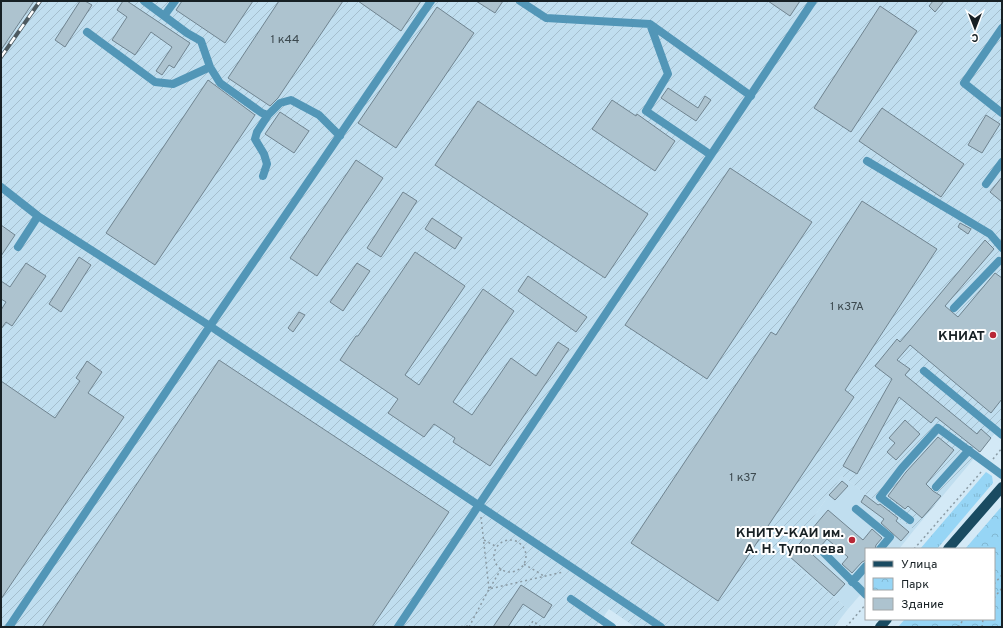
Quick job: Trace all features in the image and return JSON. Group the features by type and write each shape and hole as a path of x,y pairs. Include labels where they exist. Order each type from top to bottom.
{"main road":[{"path":"949,548 1002,487"}],"lane":[{"path":"144,1 153,4 164,16 187,33 201,41 210,67 220,83 262,113 268,115"},
{"path":"164,16 175,1"},
{"path":"9,627 210,326 431,1"},
{"path":"520,1 546,18 650,24 750,96"},
{"path":"398,627 813,1"},
{"path":"650,24 668,74 646,111 711,155"},
{"path":"1002,28 964,83 1002,113"},
{"path":"87,32 155,82 173,84 210,67"},
{"path":"263,176 267,164 264,154 255,138 257,132 268,115 280,103 291,100 319,115 340,136"},
{"path":"867,161 990,234 1002,249 1000,262 954,308"},
{"path":"986,184 1002,162"},
{"path":"1,186 38,216 210,326 661,627"},
{"path":"18,247 38,216"},
{"path":"924,371 1002,435"},
{"path":"910,520 880,497 902,468 938,428 1002,475"},
{"path":"936,487 969,450"},
{"path":"856,509 890,537 881,548"},
{"path":"823,552 865,594"},
{"path":"852,582 865,567"},
{"path":"572,599 612,627"}],"path":[{"path":"915,548 1002,448"},
{"path":"479,506 490,589"},
{"path":"484,540 497,546"},
{"path":"507,540 519,542 526,552 524,564 516,570 506,571 501,569 495,561 494,556 497,546 503,541 507,540"},
{"path":"524,564 544,576"},
{"path":"456,627 469,627 501,569"},
{"path":"490,589 574,569"},
{"path":"995,583 1002,575"},
{"path":"995,597 1002,588"},
{"path":"846,627 865,605"},
{"path":"529,627 533,621 541,627"}],"shaded area":[{"path":"1,1 1002,1 1002,425 914,530 842,476 786,557 848,609 834,627 635,627 609,609 596,627 1,627"},
{"name":"КНИТУ-КАИ им. А. Н. Туполева","path":"842,476 914,530 900,548 865,548 865,589 848,609 786,557"}],"green space":[{"path":"986,472 992,476 993,483 938,548 921,548"},
{"path":"1002,506 1002,627 898,627 904,620 995,620 995,548 966,548"}],"building":[{"path":"1,1 34,1 1,50"},
{"path":"80,1 85,1 92,5 65,47 55,40"},
{"path":"123,1 127,1 190,43 174,68 169,65 162,75 156,71 172,47 151,32 135,55 112,40 127,17 117,10"},
{"path":"182,1 253,1 225,43 176,10"},
{"path":"279,1 343,1 278,98 270,106 228,78"},
{"path":"358,1 421,1 401,31"},
{"path":"476,1 503,1 495,13"},
{"path":"768,1 800,1 790,16"},
{"path":"933,1 944,1 935,12 929,6"},
{"path":"880,6 917,31 851,132 814,108"},
{"path":"437,7 474,33 396,148 358,123"},
{"path":"208,80 255,115 155,265 106,233"},
{"path":"668,88 698,108 705,96 711,100 696,121 661,98"},
{"path":"612,100 636,116 637,114 675,141 655,171 592,129"},
{"path":"478,101 648,214 605,278 435,165"},
{"path":"882,108 964,164 941,197 859,141"},
{"path":"280,112 309,131 294,153 265,134"},
{"path":"986,115 1000,124 982,153 968,145"},
{"path":"356,160 383,178 317,276 290,258"},
{"path":"730,168 812,222 707,379 625,325"},
{"path":"1002,177 1002,202 990,192"},
{"path":"403,192 417,201 381,257 367,248"},
{"path":"862,201 937,249 845,390 854,397 718,601 631,543 771,332 776,335"},
{"path":"432,218 462,238 455,249 425,229"},
{"path":"960,223 971,229 968,234 958,227"},
{"path":"1,225 15,235 1,256"},
{"path":"985,240 994,249 945,306 958,317 995,273 1002,278 1002,399 991,413 910,345 897,360 910,369 905,375 977,434 981,429 991,438 980,452 936,417 931,423 899,397 857,474 843,466 892,379 875,366 897,339 900,342"},
{"path":"415,252 465,286 405,375 419,385 483,289 514,311 453,402 472,415 511,358 536,376 558,342 569,349 490,466 453,442 455,438 434,424 424,437 388,413 398,399 340,360"},
{"path":"79,257 91,265 61,312 49,304"},
{"path":"26,263 46,276 12,326 6,322 1,329 1,310 6,302 1,299 1,281 10,287"},
{"path":"357,263 370,271 343,311 330,302"},
{"path":"528,276 587,317 576,332 518,291"},
{"path":"299,312 305,315 293,332 288,328"},
{"path":"219,360 449,512 372,627 42,627"},
{"path":"87,361 102,372 88,393 124,417 1,599 1,381 55,418 80,381 76,378"},
{"path":"905,420 920,434 896,460 887,452 895,443 889,438"},
{"path":"938,437 954,450 926,484 941,496 922,518 908,506 905,509 888,496 906,472"},
{"path":"842,481 848,486 835,500 829,495"},
{"path":"865,495 898,518 896,521 909,532 901,541 881,523 884,519 861,502"},
{"path":"828,510 863,540 872,529 882,538 875,548 865,548 865,560 852,573 842,564 848,557 827,539 813,555 845,584 834,596 789,556"},
{"path":"521,585 552,605 544,618 523,604 508,627 493,627"}],"railway":[{"path":"1,57 40,1"}],"place":[{"name":"КНИАТ","path":"993,335"},
{"name":"КНИТУ-КАИ им. А. Н. Туполева","path":"852,540"}]}
